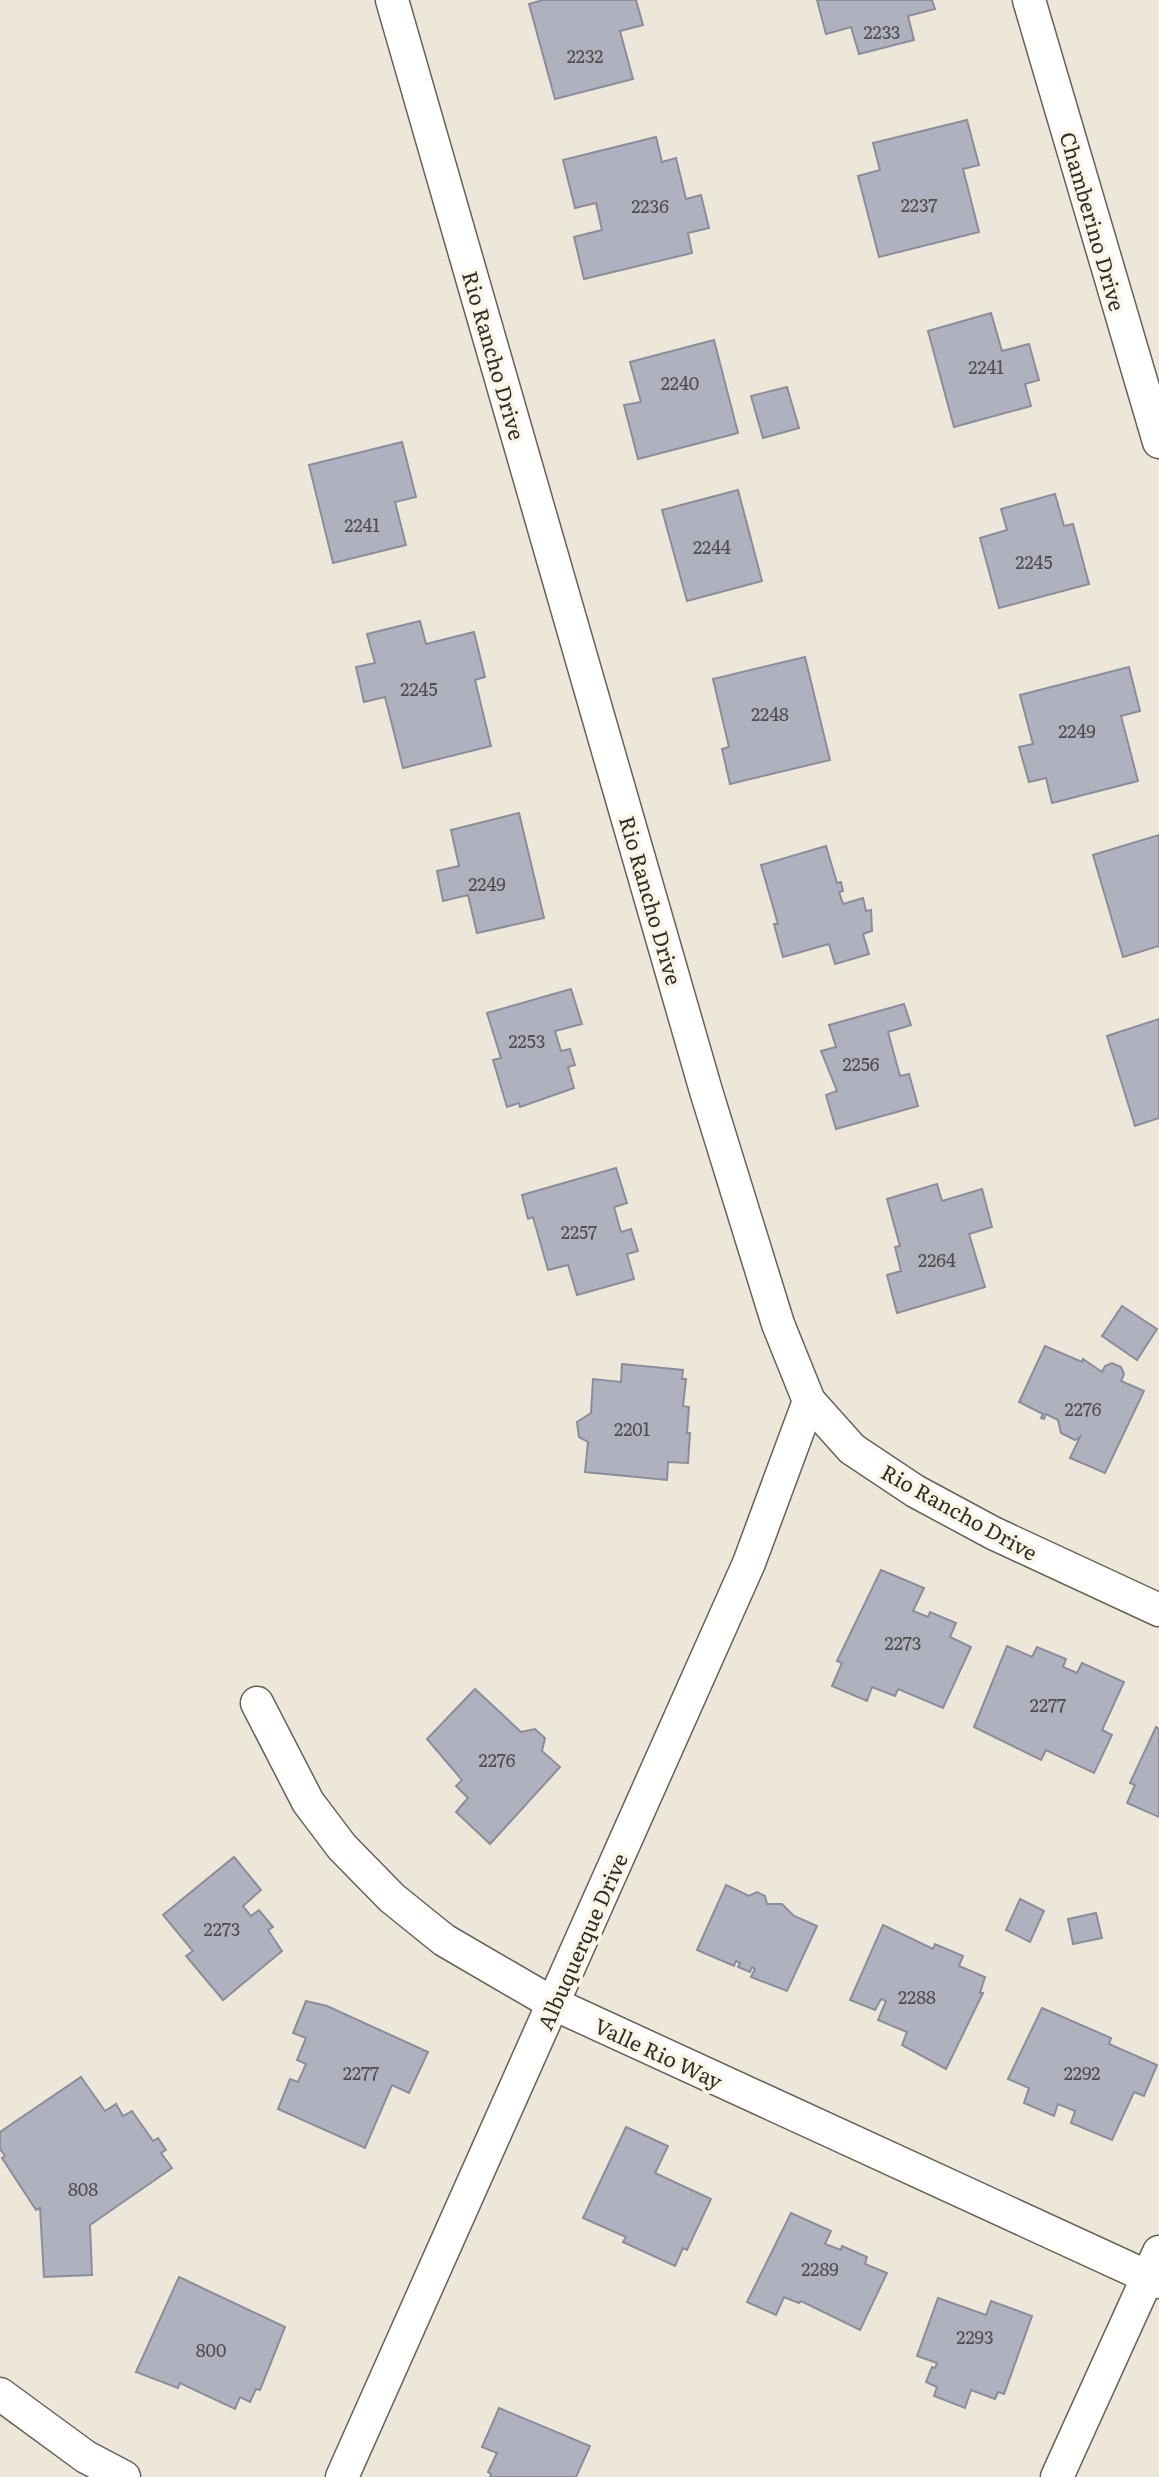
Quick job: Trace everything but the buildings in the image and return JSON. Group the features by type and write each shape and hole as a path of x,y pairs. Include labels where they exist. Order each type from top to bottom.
{"street":[{"name":"Rio Rancho Drive","path":"392,0 706,1091 778,1324 809,1401 852,1449 915,1491 993,1533 1159,1610"},
{"name":"Chamberino Drive","path":"1029,0 1159,442"},
{"name":"Albuquerque Drive","path":"342,2477 749,1563 809,1401"},
{"name":"Valle Rio Way","path":"257,1703 308,1801 342,1847 392,1898 444,1941 554,2004 1155,2270"},
{"path":"1057,2477 1155,2270"},
{"path":"0,2394 86,2457 124,2477"}]}
